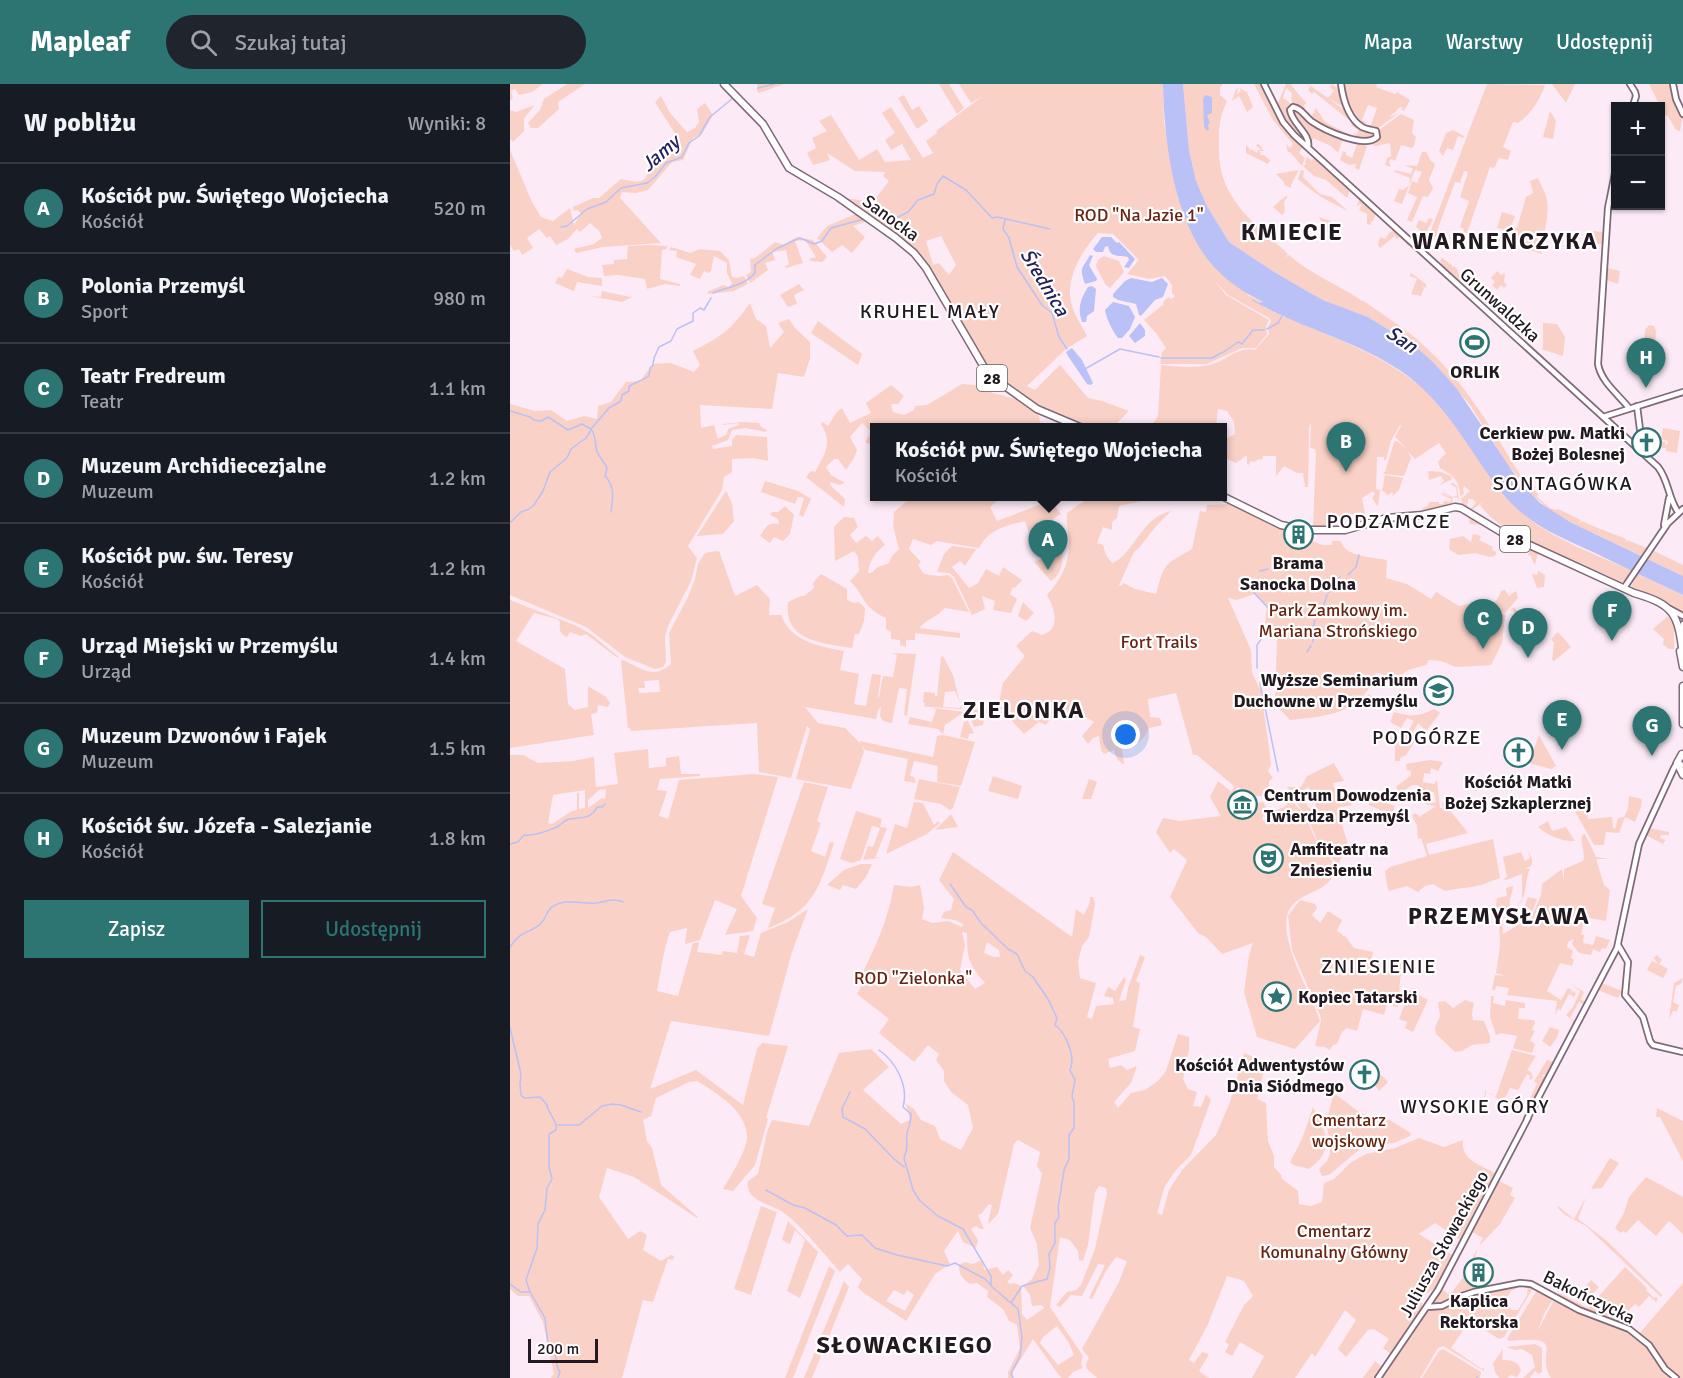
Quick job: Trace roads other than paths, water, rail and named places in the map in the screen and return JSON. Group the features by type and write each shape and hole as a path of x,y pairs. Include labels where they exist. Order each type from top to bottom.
{"main road":[{"name":"Sanocka","path":"724,84 763,124 783,159 795,173 857,210 914,253 926,268 988,374 1037,409 1070,423"},
{"name":"28","path":"1227,498 1281,525 1302,530 1345,530 1379,519 1461,508 1501,532 1628,586 1668,608 1679,619 1683,654"},
{"name":"28","path":"1628,586 1629,596 1651,601 1679,619"},
{"path":"1679,619 1683,667"},
{"path":"1683,686 1683,724"},
{"path":"1681,760 1683,775"}],"street":[{"name":"Grunwaldzka","path":"1264,84 1283,122 1308,147 1643,453 1663,474 1671,503 1681,512"},
{"path":"1308,147 1309,141 1291,115 1290,110 1293,107 1298,108 1318,125 1341,135 1366,140 1373,140 1377,137 1376,131 1362,127 1354,118 1345,104 1341,84"},
{"path":"1673,84 1676,99 1683,114"},
{"path":"1611,193 1608,208 1598,364 1603,376 1629,408"},
{"path":"1603,417 1683,392"},
{"path":"1618,411 1623,400"},
{"path":"1623,400 1637,406"},
{"path":"1637,406 1643,453"},
{"path":"1664,525 1669,496"},
{"path":"1628,586 1664,525 1670,517 1681,512"},
{"path":"1658,537 1681,512"},
{"name":"Juliusza Słowackiego","path":"1378,1378 1429,1305 1618,945 1639,844 1681,760"},
{"path":"1618,945 1628,962 1625,995 1643,1017 1650,1041 1655,1047 1683,1052"},
{"name":"Bakończycka","path":"1429,1305 1439,1307 1469,1294 1514,1284 1531,1284 1573,1308 1629,1329 1651,1347 1665,1369 1676,1378"}],"water":[{"name":"San","path":"1163,84 1183,84 1189,150 1196,181 1207,206 1229,242 1305,290 1323,300 1368,317 1415,346 1457,389 1519,481 1540,503 1570,522 1683,576 1683,595 1539,526 1511,503 1449,417 1419,385 1383,360 1253,301 1252,299 1259,303 1263,302 1221,274 1197,243 1179,200 1169,152"},
{"path":"1205,95 1212,97 1212,113 1207,115 1210,123 1208,124 1209,130 1206,130 1204,126 1203,99"},
{"path":"1102,237 1111,237 1117,243 1119,242 1135,259 1129,268 1124,267 1129,260 1128,257 1113,254 1108,246 1103,252 1096,252 1093,249"},
{"path":"1090,255 1093,256 1089,265 1097,279 1085,284 1082,268"},
{"path":"1131,278 1152,282 1162,278 1168,284 1163,297 1155,300 1141,316 1136,304 1113,297 1125,281"},
{"path":"1092,286 1096,289 1094,311 1087,316 1086,322 1082,322 1080,303 1088,287"},
{"path":"1113,302 1129,306 1135,317 1130,329 1122,338 1116,335 1105,310"},
{"path":"1140,323 1145,330 1145,336 1135,343 1129,336"},
{"path":"1072,348 1082,360 1093,383 1091,385 1087,384 1068,356 1066,352"}],"waterway":[{"name":"Jamy","path":"758,88 774,84"},
{"name":"Jamy","path":"561,227 567,226 587,209 606,202 621,188 647,183 666,163 682,157 689,143 699,136 710,117 733,98"},
{"name":"Średnica","path":"869,214 876,211 898,217 908,212 918,200 934,194 943,176 966,190 992,218 997,217 1050,229"},
{"name":"Średnica","path":"713,293 746,281 755,273 755,265 776,249 800,238 814,244 822,241 831,228 864,219"},
{"name":"Średnica","path":"1005,220 1003,229 1009,238 1017,267 1042,305 1052,313 1059,337 1067,349"},
{"name":"Średnica","path":"510,411 534,420 541,421 548,417 568,430 582,424 591,429 609,408 621,401 622,395 629,391 630,386 649,376 659,347 671,341 677,329 693,321 693,313 700,308 704,310 711,298"},
{"name":"Średnica","path":"1267,329 1278,323 1282,316"},
{"name":"Średnica","path":"1222,353 1238,342 1242,344 1253,330 1264,330"},
{"name":"Średnica","path":"1085,369 1120,349 1159,357"},
{"name":"Średnica","path":"1161,358 1212,358 1221,353"},
{"path":"591,429 598,454 607,468 605,476 612,492 611,512"},
{"path":"510,523 521,512 534,505 543,491 550,472 567,458 571,449 586,438 591,430"},
{"path":"1348,575 1356,567 1359,555"},
{"path":"1260,571 1268,569"},
{"path":"1328,593 1332,584 1340,577"},
{"path":"1246,584 1269,609"},
{"path":"1321,614 1327,595"},
{"path":"1312,631 1315,620"},
{"path":"1313,635 1313,642"},
{"path":"1257,668 1257,645 1262,638"},
{"path":"1307,652 1311,646"},
{"path":"1260,683 1278,771"},
{"path":"510,844 518,842 524,835 537,834 557,827 567,820 588,816 597,807 605,804"},
{"path":"950,884 981,923 1008,949 1017,954 1025,971 1033,977 1048,999 1057,1018 1055,1025 1069,1046 1072,1059 1070,1070 1075,1080 1072,1096 1074,1128 1069,1135 1069,1159 1064,1170 1058,1208 1059,1217 1055,1223 1055,1243 1049,1254 1050,1267 1047,1279 1022,1286 1011,1303 1018,1309 1022,1337 1020,1356 1011,1373 1013,1378"},
{"path":"510,947 519,937 538,926 550,908 557,904 563,902 597,903 613,900 623,902"},
{"path":"510,1028 521,1074 521,1095 524,1098 540,1097 548,1106 556,1124 556,1130 549,1134 549,1167 552,1179 547,1188 545,1210 538,1224 537,1248 526,1280 530,1292"},
{"path":"879,1050 891,1061 900,1075 904,1091 903,1107 911,1114 904,1158 913,1190 920,1201 938,1216 963,1229 991,1276 991,1286 1011,1303"},
{"path":"850,1092 842,1109 843,1117 865,1129 904,1167"},
{"path":"558,1125 579,1125 602,1106 612,1104 641,1112"},
{"path":"766,1190 836,1225 847,1236 862,1235 875,1248 947,1266 955,1263 985,1279 991,1285"},
{"path":"510,1284 521,1292 530,1292 545,1318 548,1345 554,1351 560,1372 558,1378"}],"place":[{"name":"ORLIK","path":"1475,343"},
{"name":"Kościół św. Józefa - Salezjanie","path":"1646,388"},
{"name":"Cerkiew pw. Matki Bożej Bolesnej","path":"1646,443"},
{"name":"Polonia Przemyśl","path":"1346,472"},
{"name":"Brama Sanocka Dolna","path":"1298,534"},
{"name":"Kościół pw. Świętego Wojciecha","path":"1048,570"},
{"name":"Urząd Miejski w Przemyślu","path":"1612,641"},
{"name":"Teatr Fredreum","path":"1483,649"},
{"name":"Muzeum Archidiecezjalne","path":"1528,658"},
{"name":"Wyższe Seminarium Duchowne w Przemyślu","path":"1439,690"},
{"name":"Kościół pw. św. Teresy","path":"1562,750"},
{"name":"Kościół Matki Bożej Szkaplerznej","path":"1518,753"},
{"name":"Muzeum Dzwonów i Fajek","path":"1652,756"},
{"name":"Centrum Dowodzenia Twierdza Przemyśl","path":"1243,805"},
{"name":"Amfiteatr na Zniesieniu","path":"1269,859"},
{"name":"Kopiec Tatarski","path":"1277,997"},
{"name":"Kościół Adwentystów Dnia Siódmego","path":"1365,1075"},
{"name":"Kaplica Rektorska","path":"1479,1272"}],"district":[{"name":"KMIECIE","path":"1292,232"},
{"name":"WARNEŃCZYKA","path":"1505,241"},
{"name":"KRUHEL MAŁY","path":"930,311"},
{"name":"SONTAGÓWKA","path":"1563,483"},
{"name":"PODZAMCZE","path":"1389,521"},
{"name":"ZIELONKA","path":"1024,710"},
{"name":"PODGÓRZE","path":"1427,737"},
{"name":"PRZEMYSŁAWA","path":"1499,916"},
{"name":"ZNIESIENIE","path":"1379,966"},
{"name":"WYSOKIE GÓRY","path":"1475,1106"},
{"name":"SŁOWACKIEGO","path":"905,1345"}],"park label":[{"name":"ROD \"Na Jazie 1\"","path":"1139,215"},
{"name":"Park Zamkowy im. Mariana Strońskiego","path":"1338,620"},
{"name":"Fort Trails","path":"1159,642"},
{"name":"ROD \"Zielonka\"","path":"913,978"},
{"name":"Cmentarz wojskowy","path":"1349,1130"},
{"name":"Cmentarz Komunalny Główny","path":"1334,1241"}]}
